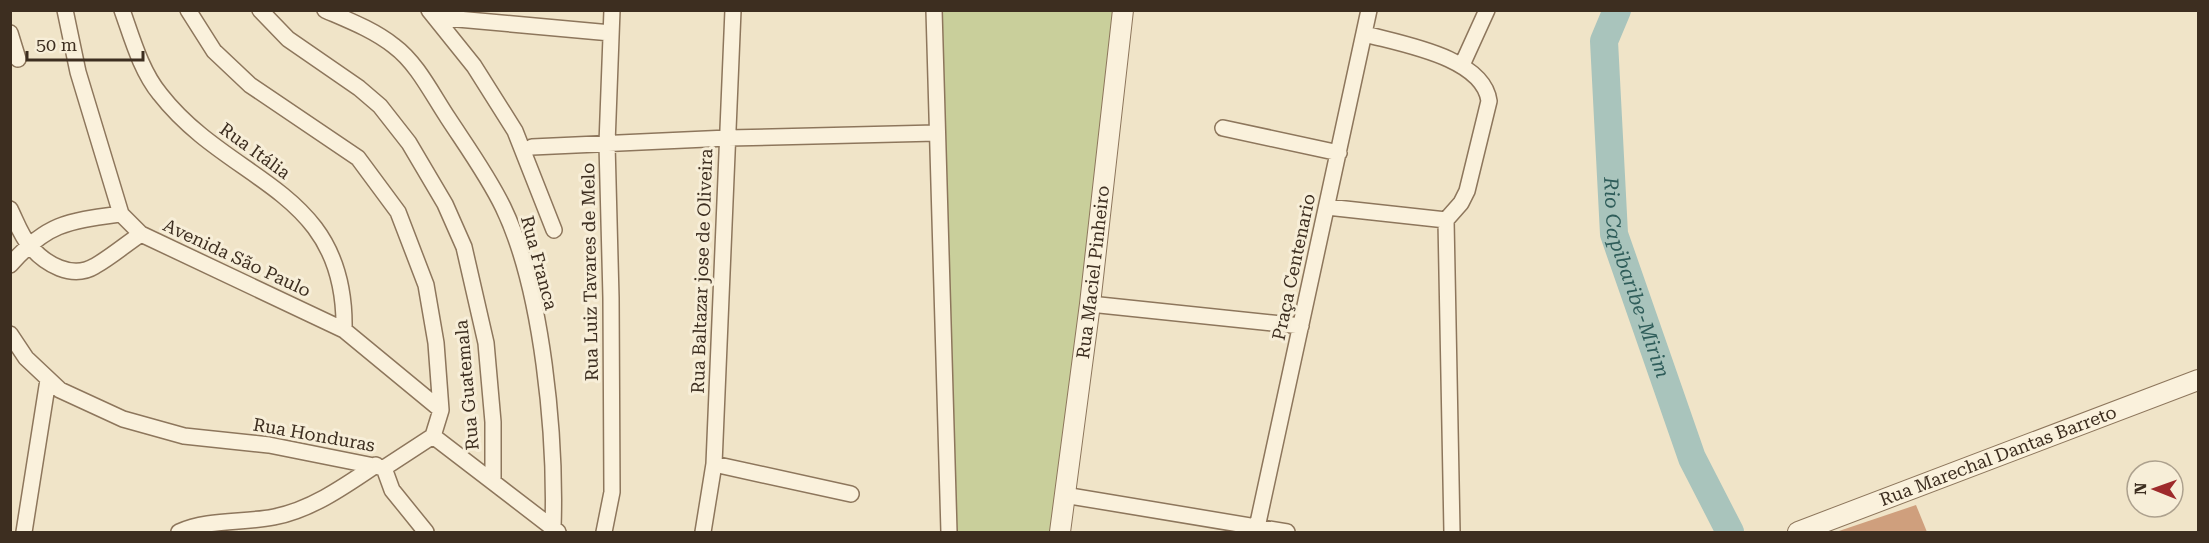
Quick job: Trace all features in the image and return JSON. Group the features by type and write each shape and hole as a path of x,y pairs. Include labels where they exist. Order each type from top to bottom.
{"street":[{"path":"10,265 28,244 51,228 69,222 121,214 78,72 65,10"},
{"name":"Rua Itália","path":"122,10 144,66 158,92 172,108 209,142 287,199 315,225 332,254 339,274 345,307 344,330"},
{"path":"188,10 214,51 250,85 358,158 398,212 426,285 436,343 441,410 433,436 555,530"},
{"name":"Rua Guatemala","path":"260,10 288,39 359,88 380,106 409,142 445,204 464,247 486,342 493,422 493,481"},
{"name":"Rua Franca","path":"325,10 373,33 403,53 484,172 503,207 515,236 531,293 541,353 555,473 555,530"},
{"name":"Rua Luiz Tavares de Melo","path":"604,532 612,492 607,144 612,10"},
{"name":"Rua Baltazar jose de Oliveira","path":"704,532 714,464 733,10"},
{"path":"934,10 949,532"},
{"name":"Rua Maciel Pinheiro","path":"1060,532 1090,304 1123,10"},
{"name":"Praça Centenario","path":"1256,529 1369,10"},
{"path":"1462,65 1487,10"},
{"path":"432,14 611,33"},
{"path":"432,14 474,66 515,131 554,230"},
{"path":"10,33 18,59"},
{"path":"1365,34 1438,55 1462,65 1481,81 1489,101 1467,191 1461,203 1446,220 1452,532"},
{"path":"1223,128 1339,153"},
{"path":"532,147 728,138 936,133"},
{"path":"1327,207 1446,220"},
{"path":"10,209 28,244 42,259 58,268 78,273 94,267 141,234"},
{"name":"Avenida São Paulo","path":"121,214 141,234 344,330 441,410"},
{"path":"1090,304 1301,326"},
{"name":"Rua Honduras","path":"10,334 26,358 60,390 123,419 184,436 269,445 380,467 433,436"},
{"path":"24,532 48,380"},
{"name":"Rua Marechal Dantas Barreto","path":"1804,530 2199,380"},
{"path":"714,464 851,494"},
{"path":"179,532 209,524 276,517 334,493 380,467 392,490 426,532"},
{"path":"1053,532 1064,495 1256,529 1287,532"}],"green space":[{"path":"936,11 1122,11 1060,532 948,532"}],"building":[{"path":"1916,505 1927,532 1836,532"}],"waterway":[{"name":"Rio Capibaribe-Mirim","path":"1617,10 1604,41 1614,234 1692,458 1730,532"}]}
